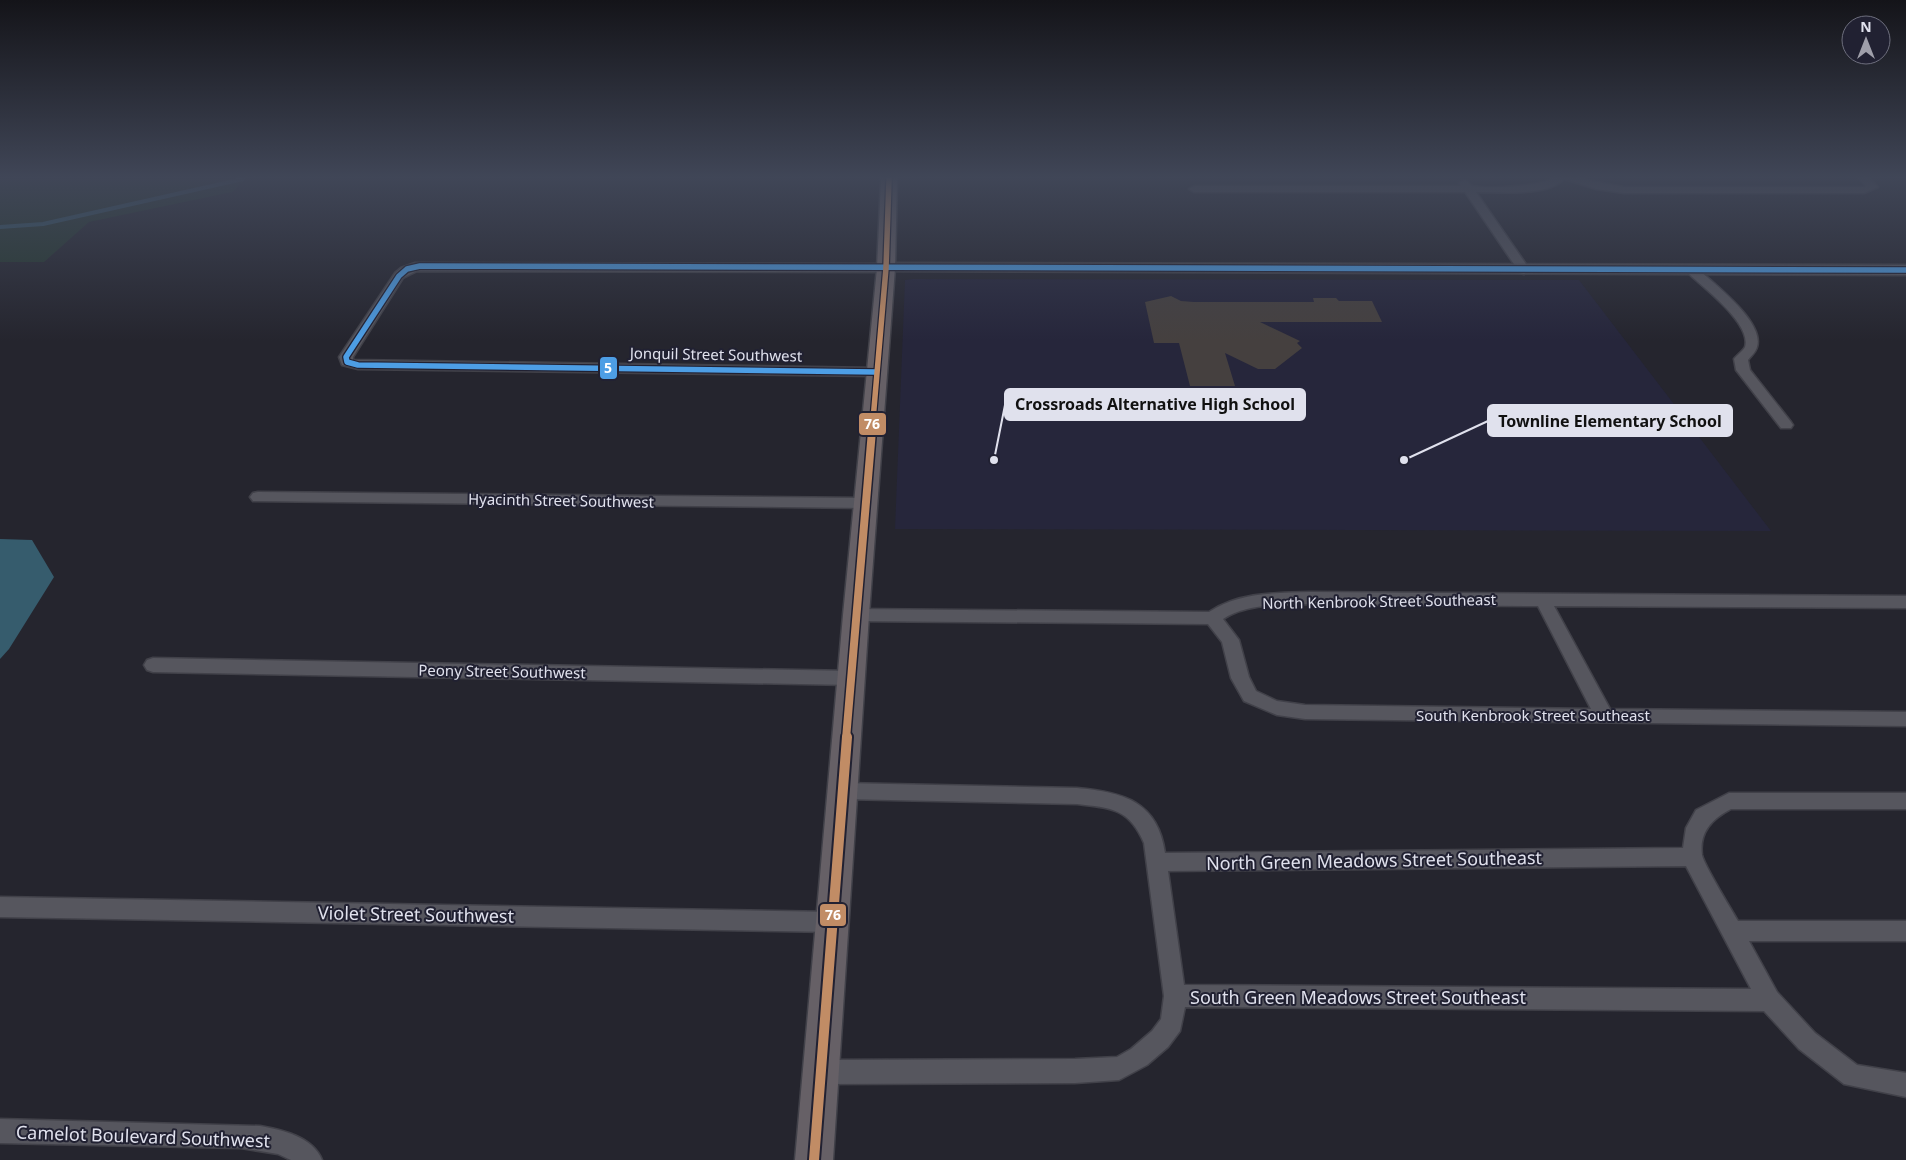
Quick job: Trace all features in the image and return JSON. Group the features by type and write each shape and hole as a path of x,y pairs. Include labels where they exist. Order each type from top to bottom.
{"main road":[{"path":"814,1160 865,503 886,268 887,233"},
{"path":"886,268 1906,270"}],"street":[{"path":"1499,233 1524,270"},
{"name":"Jonquil Street Southwest","path":"876,372 358,365 347,362 346,357 399,276 407,269 420,266 886,268"},
{"path":"1693,271 1743,319 1753,336 1751,348 1741,358 1743,370 1786,425"},
{"name":"Hyacinth Street Southwest","path":"258,497 865,503"},
{"name":"North Kenbrook Street Southeast","path":"856,615 1146,620 1212,618 1230,606 1263,600 1310,598 1906,602"},
{"path":"1542,600 1604,715"},
{"name":"South Kenbrook Street Southeast","path":"1212,618 1230,640 1240,678 1250,696 1277,708 1304,712 1906,720"},
{"name":"Peony Street Southwest","path":"153,665 851,678"},
{"path":"843,790 1109,799 1128,804 1148,826 1157,862 1175,996"},
{"path":"1906,801 1729,801 1710,810 1696,825 1692,857 1768,1000 1807,1042 1852,1076 1906,1085"},
{"name":"North Green Meadows Street Southeast","path":"1157,862 1692,857"},
{"name":"Violet Street Southwest","path":"0,907 833,922"},
{"path":"1731,930 1906,931"},
{"name":"South Green Meadows Street Southeast","path":"821,1072 1076,1071 1119,1068 1139,1057 1160,1040 1172,1023 1175,996 1768,1000"},
{"name":"Camelot Boulevard Southwest","path":"0,1131 241,1136 276,1140 301,1151 310,1160"}],"shaded area":[{"path":"905,280 1579,280 1771,531 895,529"},
{"path":"0,539 32,540 54,577 9,649 0,659"}],"green space":[{"path":"0,233 76,233 44,262 0,262"}],"building":[{"path":"1171,296 1181,301 1194,302 1314,302 1313,298 1336,298 1339,301 1372,301 1382,322 1260,322 1300,341 1297,343 1302,348 1275,369 1258,369 1225,353 1235,386 1190,386 1179,343 1154,343 1145,302"}],"transit line":[{"name":"76","path":"814,1160 856,615 886,268 887,233"},
{"name":"5","path":"876,372 358,365 347,362 346,357 399,276 407,269 420,266 1906,270"}],"place":[{"name":"Crossroads Alternative High School","path":"994,460"},
{"name":"Townline Elementary School","path":"1404,460"}]}
